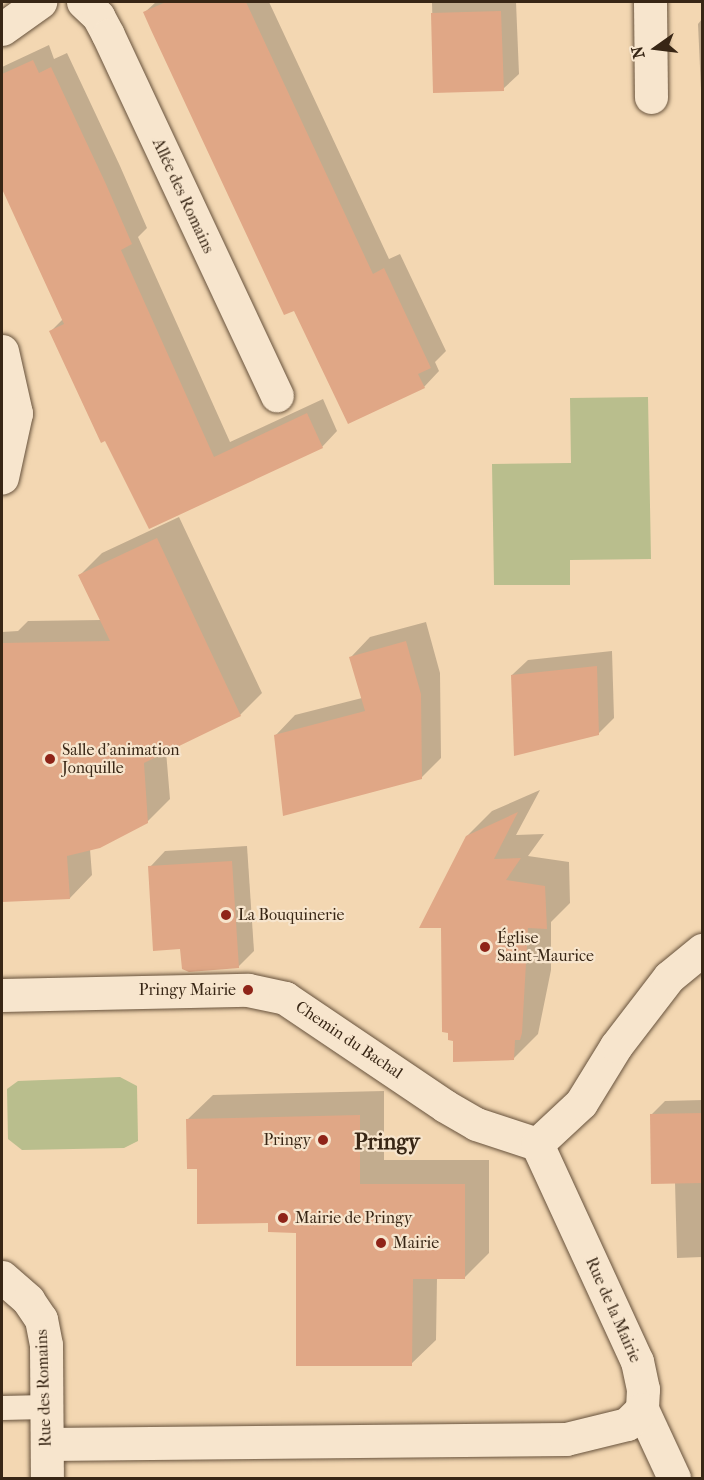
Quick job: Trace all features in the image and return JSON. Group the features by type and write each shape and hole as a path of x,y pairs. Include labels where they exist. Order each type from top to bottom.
{"street":[{"path":"2,28 40,2"},
{"name":"Allée des Romains","path":"82,2 99,16 277,395"},
{"path":"650,2 651,97"},
{"path":"2,351 16,413 2,477"},
{"path":"537,1144 581,1103 616,1046 669,977 702,950"},
{"name":"Chemin du Bachal","path":"2,995 248,990 285,998 445,1106 476,1124 537,1144"},
{"name":"Rue de la Mairie","path":"537,1144 637,1362 643,1389 642,1409 674,1479"},
{"name":"Rue des Romains","path":"2,1277 28,1300 41,1319 46,1345 47,1479"},
{"path":"47,1444 566,1439 627,1424 642,1409"}],"lane":[{"path":"2,1408 46,1407"}],"green space":[{"path":"648,397 651,559 570,560 570,585 494,585 492,464 571,463 570,398"},
{"path":"120,1077 137,1086 138,1141 124,1148 22,1150 8,1139 7,1089 18,1081"}],"building":[{"path":"166,2 246,2 373,274 384,268 431,368 418,374 425,388 348,424 294,311 284,315 143,12"},
{"path":"501,11 504,91 433,93 431,13"},
{"path":"33,60 39,73 51,67 105,182 132,244 121,250 214,457 307,413 323,448 149,529 105,441 101,443 49,331 64,324 2,189 2,74"},
{"path":"157,538 241,716 144,763 148,823 100,848 67,856 70,899 2,902 2,643 110,641 78,575"},
{"path":"406,641 421,694 422,779 283,816 274,735 365,711 349,657"},
{"path":"597,666 599,735 514,756 511,675"},
{"name":"Église Saint-Maurice","path":"518,812 494,859 521,858 506,880 545,886 547,929 528,928 522,1033 520,1040 515,1040 514,1060 453,1062 453,1041 448,1040 448,1033 442,1032 441,928 419,928 466,836"},
{"path":"232,861 239,968 189,972 182,969 180,949 153,951 148,866"},
{"path":"702,1113 702,1183 651,1184 650,1114"},
{"name":"Mairie","path":"360,1115 360,1184 465,1184 465,1279 413,1279 412,1366 296,1366 296,1233 268,1232 268,1223 197,1224 197,1169 187,1169 186,1119"}],"place":[{"name":"Salle d'animation Jonquille","path":"50,759"},
{"name":"La Bouquinerie","path":"226,915"},
{"name":"Église Saint-Maurice","path":"485,947"},
{"name":"Pringy Mairie","path":"248,990"},
{"name":"Pringy","path":"323,1140"},
{"name":"Mairie de Pringy","path":"283,1218"},
{"name":"Mairie","path":"381,1243"}],"district":[{"name":"Pringy","path":"387,1143"}]}
